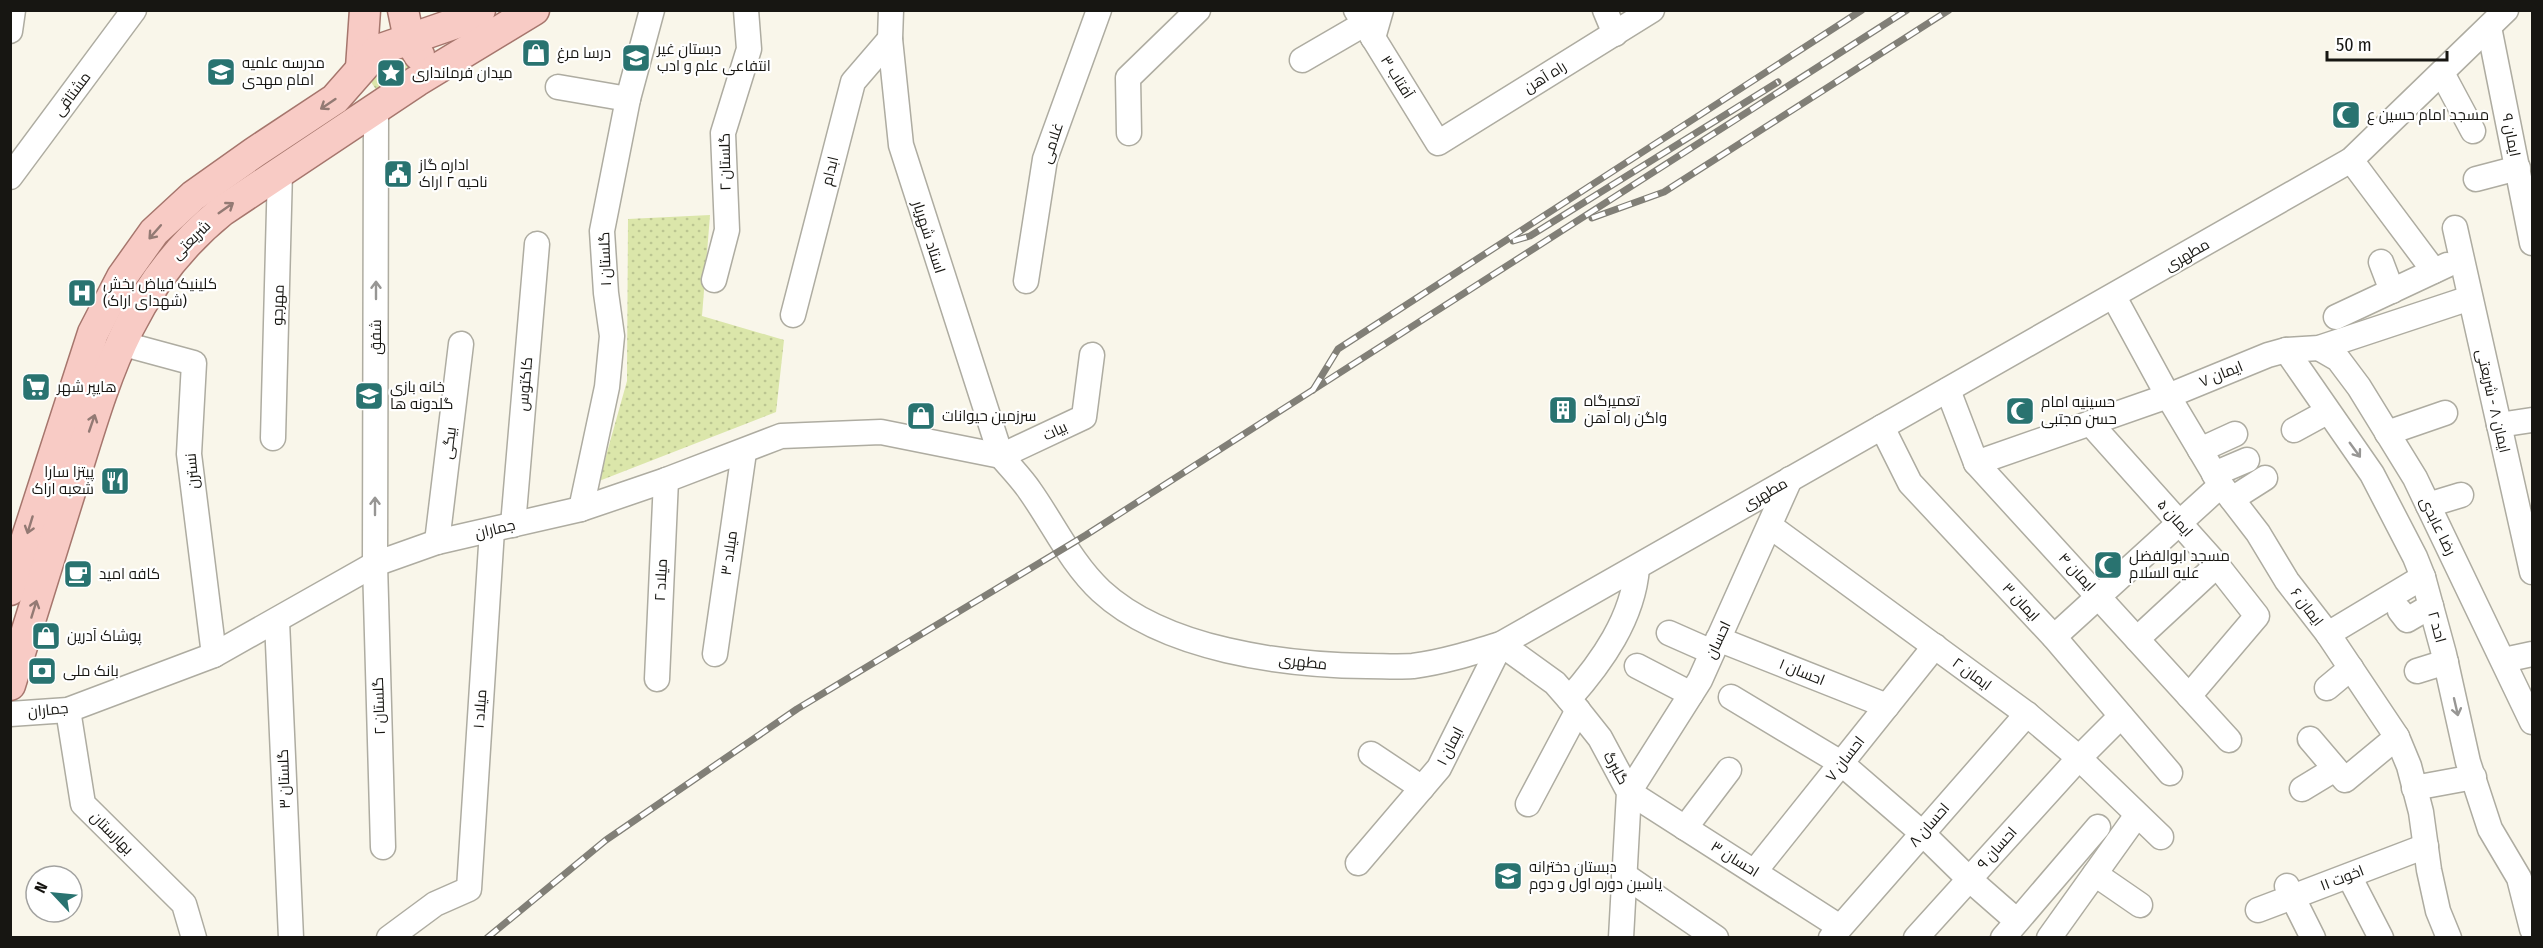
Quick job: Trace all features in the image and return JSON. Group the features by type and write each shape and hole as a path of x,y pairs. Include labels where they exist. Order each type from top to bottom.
{"main road":[{"path":"361,68 365,10"},
{"path":"403,10 409,39 416,49 421,64 417,81"},
{"name":"شریعتی","path":"10,590 83,359 107,305 137,253 154,232 186,202 255,152 335,99 378,51 409,39 534,10"},
{"name":"شریعتی","path":"10,685 91,425 120,343 130,321 156,280 192,237 222,211 417,81 474,25"}],"street":[{"path":"10,31 13,10"},
{"name":"مشتاقی","path":"10,177 134,10"},
{"name":"گلستان ۱","path":"581,509 607,387 612,336 606,293 602,231 628,99 652,10"},
{"name":"گلستان ۲","path":"714,280 727,231 723,133 749,49 746,10"},
{"name":"استاد شهریار","path":"891,10 890,39 901,145 1001,456"},
{"name":"غلامی","path":"1026,281 1045,159 1099,10"},
{"path":"1129,133 1128,78 1198,10"},
{"path":"1605,10 1615,34"},
{"name":"راه آهن","path":"1438,143 1653,10"},
{"name":"مطهری","path":"1001,456 1029,490 1080,569 1102,592 1154,627 1202,644 1258,657 1330,665 1411,666 1461,657 1501,644 2351,160 2498,19"},
{"name":"ایمان ۹","path":"2498,19 2518,168 2532,243"},
{"path":"1302,60 1369,21"},
{"name":"آفتاب ۳","path":"1369,21 1438,143"},
{"name":"ابدام","path":"793,315 853,82 890,39"},
{"path":"2442,73 2473,131"},
{"path":"558,87 628,99"},
{"name":"شفق","path":"375,564 376,110"},
{"path":"2351,160 2434,271"},
{"path":"2476,179 2518,168"},
{"name":"مهرجو","path":"273,438 280,171"},
{"name":"ایمان ۸ - شریعتی","path":"2455,228 2532,572"},
{"name":"کاکتوس","path":"502,527 537,244"},
{"path":"2336,317 2461,260"},
{"path":"2381,262 2392,291"},
{"name":"ایمان ۶","path":"2114,297 2168,396 2222,486 2258,533 2287,581 2328,634 2397,737 2414,788 2426,846 2428,870 2438,911 2449,938"},
{"name":"ایمان ۷","path":"1976,464 2168,396 2286,350 2319,348 2469,298"},
{"name":"نسترن","path":"120,343 194,363 189,454 214,655"},
{"name":"بیگی","path":"437,543 461,344"},
{"name":"رضا عابدی","path":"2319,348 2338,359 2359,387 2387,433 2428,505 2532,722"},
{"name":"احد ۲","path":"2286,350 2372,474 2423,577 2446,662 2468,762 2490,829 2519,878 2532,929"},
{"name":"بیات","path":"1001,456 1084,417 1092,355"},
{"name":"ایمان ۴","path":"1948,390 1976,464 2229,740"},
{"path":"2294,430 2327,412"},
{"path":"2387,433 2445,413"},
{"path":"2499,425 2532,420"},
{"name":"ایمان ۵","path":"2090,423 2217,565 2257,616 2189,696"},
{"name":"ایمان ۳","path":"1882,427 1910,483 2054,637 2170,773"},
{"name":"جماران","path":"10,714 68,710 214,655 375,564 437,543 581,509 744,452 781,436 881,432 1001,456"},
{"path":"2200,450 2235,434"},
{"name":"میلاد ۳","path":"715,654 744,452"},
{"path":"2054,637 2222,486 2247,460"},
{"path":"2222,486 2265,478"},
{"name":"احسان","path":"1629,792 1691,694 1790,479"},
{"name":"میلاد ۲","path":"657,679 666,480"},
{"path":"2428,505 2461,495"},
{"name":"ایمان ۲","path":"1770,526 2027,714 2079,758 2161,837"},
{"name":"میلاد ۱","path":"389,938 435,904 469,889 502,527"},
{"name":"گلستان ۲","path":"375,564 383,847"},
{"path":"2138,639 2217,565"},
{"path":"1528,804 1574,704 1612,643 1635,591 1637,568"},
{"path":"2328,634 2423,577"},
{"path":"2400,611 2407,620 2431,606"},
{"name":"گلستان ۳","path":"277,621 291,938"},
{"name":"احسان ۱","path":"1669,633 1715,645 1887,706"},
{"name":"گلبرگ","path":"1501,644 1556,683 1600,738 1629,792 1621,930"},
{"name":"ایمان ۱","path":"1358,863 1439,768 1501,644"},
{"name":"احسان ۷","path":"1755,871 1935,646"},
{"path":"2504,660 2532,654"},
{"path":"2417,671 2446,662"},
{"path":"1637,666 1691,694"},
{"path":"2327,688 2351,668"},
{"path":"1731,697 1842,763 1922,833 1969,879 2010,929 2097,827"},
{"name":"بهارستان","path":"68,710 83,804 183,903 194,938"},
{"name":"احسان ۸","path":"1835,932 2027,714"},
{"name":"احسان ۹","path":"1916,938 2079,758 2121,716"},
{"path":"2310,739 2345,780 2397,737"},
{"path":"1371,754 1422,788"},
{"path":"2302,789 2335,769"},
{"path":"1685,828 1729,770"},
{"path":"2414,788 2474,777"},
{"name":"احسان ۳","path":"1629,792 1755,871 1835,932"},
{"path":"2049,938 2138,815"},
{"name":"اخوت ۱۱","path":"2258,910 2290,892 2349,876 2426,846"},
{"path":"2095,874 2140,905"},
{"path":"1624,875 1716,938"},
{"path":"2349,876 2381,938"},
{"path":"2290,892 2313,938"},
{"path":"1621,930 1641,938"}],"green space":[{"name":"میدان فرمانداری","path":"404,56 412,68 377,91 371,82 375,66"},
{"path":"710,215 702,316 784,340 776,412 599,481 627,381 628,219"}],"railway":[{"path":"1313,390 1338,349 1862,10"},
{"path":"487,938 606,840 797,709 1086,535 1907,10"},
{"path":"1592,218 1664,192 1949,10"},
{"path":"1513,241 1530,236 1778,82"}],"place":[{"name":"درسا مرغ","path":"536,53"},
{"name":"دبستان غیر انتفاعی علم و ادب","path":"636,58"},
{"name":"مدرسه علمیه امام مهدی","path":"221,72"},
{"name":"میدان فرمانداری","path":"391,73"},
{"name":"مسجد امام حسین ع","path":"2346,115"},
{"name":"اداره گاز ناحیه ۲ اراک","path":"398,174"},
{"name":"کلینیک فیاض بخش (شهدای اراک)","path":"82,293"},
{"name":"هایپر شهر","path":"36,387"},
{"name":"خانه بازی گلدونه ها","path":"369,396"},
{"name":"تعمیرگاه واگن راه آهن","path":"1563,410"},
{"name":"حسینیه امام حسن مجتبی","path":"2020,411"},
{"name":"سرزمین حیوانات","path":"921,416"},
{"name":"پیتزا سارا شعبه اراک","path":"115,481"},
{"name":"مسجد ابوالفضل علیه السلام","path":"2108,565"},
{"name":"کافه امید","path":"78,574"},
{"name":"پوشاک آدرین","path":"46,636"},
{"name":"بانک ملی","path":"42,671"},
{"name":"دبستان دخترانه یاسین دوره اول و دوم","path":"1508,876"}]}
